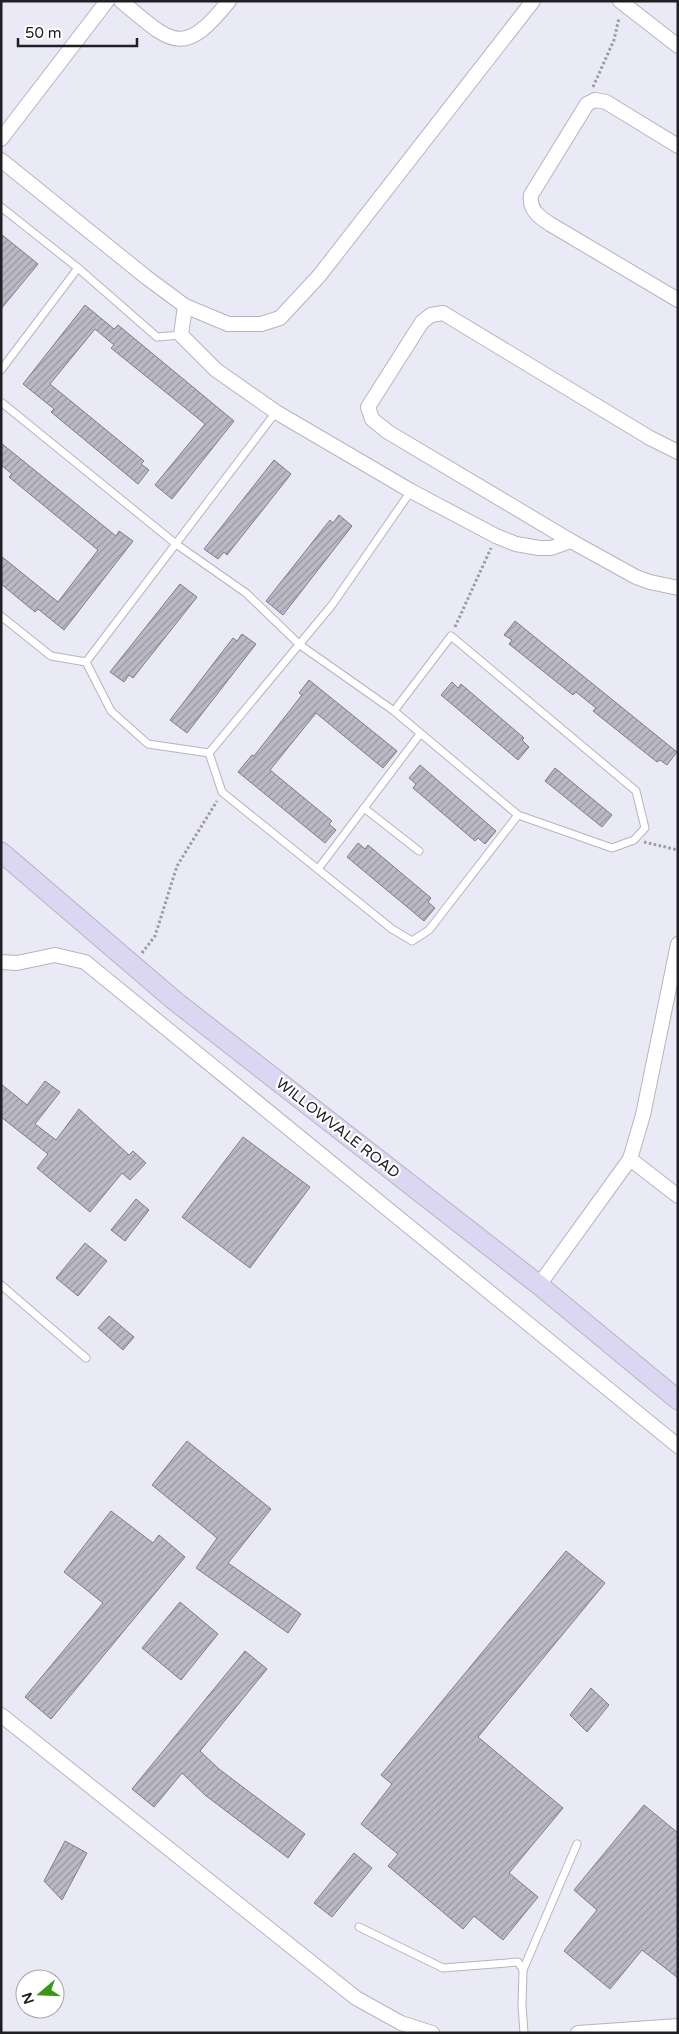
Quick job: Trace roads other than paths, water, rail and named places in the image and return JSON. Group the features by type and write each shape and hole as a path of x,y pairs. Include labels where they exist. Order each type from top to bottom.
{"main road":[{"name":"WILLOWVALE ROAD","path":"1,852 175,1001 325,1120 539,1285 678,1400"}],"street":[{"path":"1,139 107,1"},
{"path":"121,1 162,34 171,38 184,39 195,36 211,23 228,1"},
{"path":"1,160 146,277 185,306 228,324 261,324 280,318 319,276 533,1"},
{"path":"621,2 678,46"},
{"path":"678,146 606,102 595,100 587,104 531,195 530,202 538,216 550,224 678,300"},
{"path":"185,306 181,335 216,370 276,412 411,491 496,536 516,544 539,548 551,548 571,541"},
{"path":"678,452 650,438 443,313 438,312 426,317 368,407 372,419 388,432 571,541 636,577 678,588"},
{"path":"539,1285 630,1159 643,1115 678,945"},
{"path":"1,962 17,963 55,955 85,962 678,1446"},
{"path":"630,1159 678,1196"},
{"path":"1,1715 356,1998 401,2023 432,2033"},
{"path":"578,2033 678,2026"}],"lane":[{"path":"2,207 78,268 156,337 181,335"},
{"path":"1,370 78,268"},
{"path":"1,402 176,544 246,593 300,645 394,711 518,815 612,848 634,840 645,828 636,791 451,636 394,711"},
{"path":"86,662 276,412"},
{"path":"209,753 332,605 411,491"},
{"path":"1,616 51,656 86,662"},
{"path":"86,662 111,711 148,744 209,753"},
{"path":"318,869 420,734"},
{"path":"209,753 222,792 392,929 412,941 429,930 518,815"},
{"path":"364,808 419,851"},
{"path":"1,1285 86,1358"},
{"path":"524,2033 522,2005 523,1970 577,1844"},
{"path":"359,1927 443,1968 518,1962 523,1970"}]}
